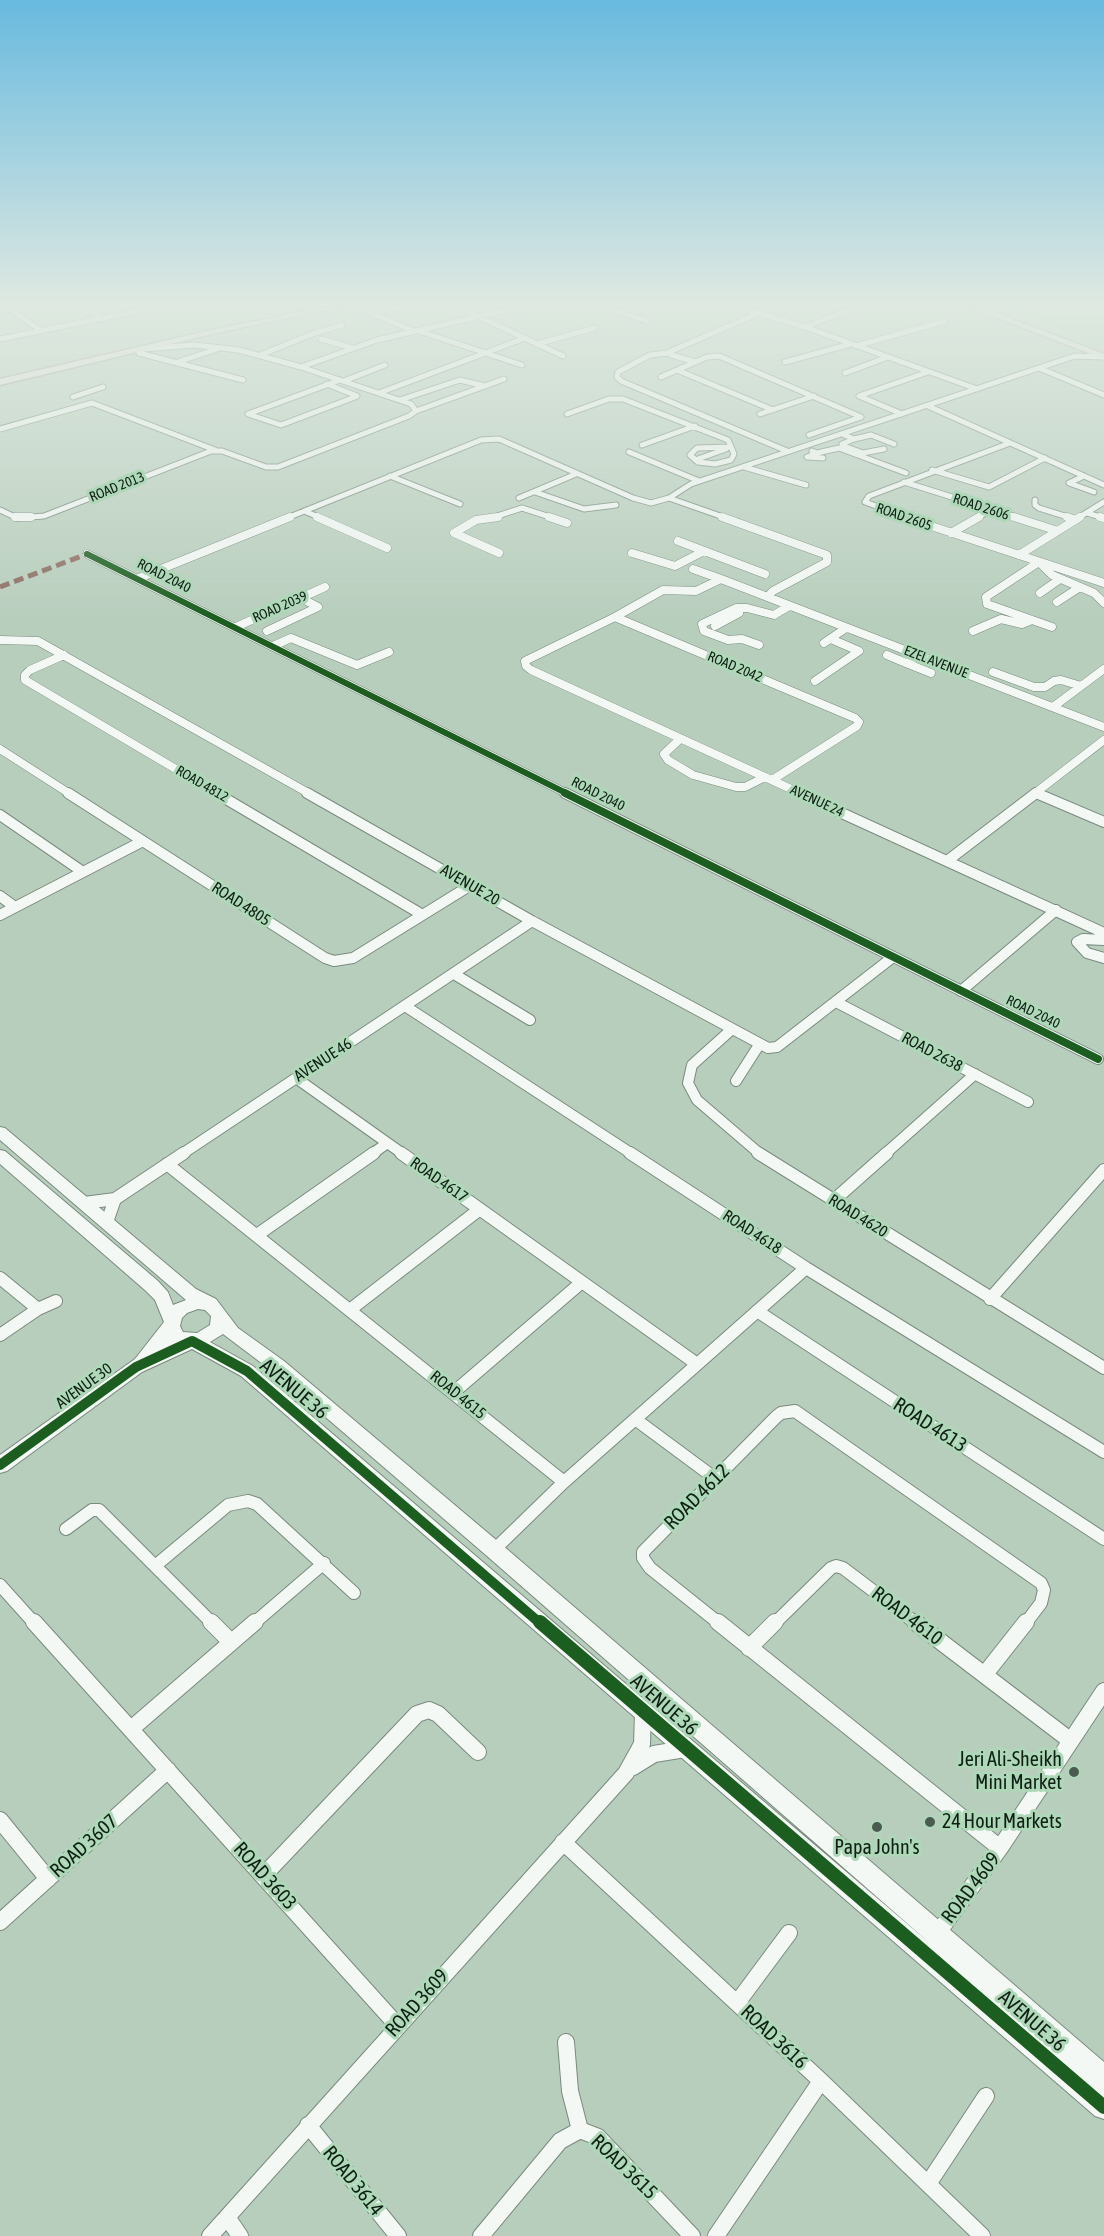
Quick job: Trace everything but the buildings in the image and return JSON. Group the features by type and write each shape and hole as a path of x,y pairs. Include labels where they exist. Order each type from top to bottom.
{"street":[{"path":"0,429 64,410"},
{"path":"112,410 266,467 278,467 416,411"},
{"path":"255,410 248,414 281,425 319,410"},
{"path":"567,414 577,410"},
{"path":"653,410 727,439 731,447 734,456 723,462 706,464 695,460 690,453 698,448 731,447"},
{"path":"694,410 787,451"},
{"path":"760,414 772,410"},
{"path":"809,435 861,417 846,410"},
{"path":"893,410 902,414"},
{"path":"519,498 576,474 633,498 651,503 669,498 681,489 738,468 914,410"},
{"path":"938,410 1104,484"},
{"path":"850,422 863,427"},
{"path":"642,445 695,426"},
{"path":"842,434 854,438"},
{"path":"884,449 863,453 842,444 854,438 872,435 894,444"},
{"name":"ROAD 2040","path":"139,578 481,440 499,439 576,474"},
{"name":"ROAD 2605","path":"1010,443 932,470 869,496 865,502 871,506 1104,583"},
{"path":"695,460 731,447"},
{"path":"801,447 817,453 843,450 906,473"},
{"name":"ROAD 2013","path":"0,510 17,518 44,516 215,450"},
{"path":"629,452 699,482"},
{"path":"817,453 807,457 823,458"},
{"name":"ROAD 2606","path":"932,470 989,487 1044,458"},
{"path":"723,462 738,468 806,484"},
{"path":"390,476 460,504"},
{"path":"1084,476 1068,483 1094,492"},
{"name":"ROAD 2606","path":"904,482 1058,531"},
{"path":"535,492 584,509 616,505"},
{"path":"669,498 827,555 828,562 773,591 768,596"},
{"path":"548,503 556,499"},
{"path":"1035,500 1035,506 1039,508 1076,520"},
{"path":"1020,555 1104,502"},
{"path":"533,510 541,507"},
{"path":"499,553 454,533 477,520 495,518 518,508 533,510 567,523"},
{"path":"304,511 387,548"},
{"path":"1087,513 1104,518"},
{"path":"951,532 984,514"},
{"path":"678,541 765,574"},
{"path":"632,553 675,566 704,551"},
{"name":"ROAD 2040","path":"87,554 1098,1059"},
{"path":"716,563 724,559"},
{"path":"1052,627 992,606 985,601 994,591 1039,562 1049,573 1102,598"},
{"name":"EZEL AVENUE","path":"708,568 697,571 768,596 1104,727"},
{"path":"615,617 663,590 696,591 721,579"},
{"path":"1040,593 1060,579"},
{"name":"ROAD 2039","path":"236,627 325,587"},
{"path":"1057,602 1080,587"},
{"path":"267,631 318,607 301,598"},
{"path":"759,645 742,639 728,640 702,628 706,621 732,609 747,608 774,615 789,606"},
{"path":"715,626 747,608"},
{"name":"AVENUE 24","path":"615,617 525,662 525,666 1104,933"},
{"name":"ROAD 2042","path":"615,617 855,718 859,722 857,726 769,779"},
{"path":"973,631 1001,619 1022,624 1032,620"},
{"path":"824,643 846,628"},
{"path":"273,646 289,638 357,665 389,652"},
{"path":"815,681 859,651 831,639"},
{"name":"AVENUE 20","path":"0,640 38,641 532,921 759,1045"},
{"path":"294,657 313,648"},
{"name":"ROAD 4812","path":"64,655 30,670 25,675 25,680 421,914"},
{"path":"887,655 931,673"},
{"path":"313,666 333,656"},
{"path":"906,663 919,656"},
{"path":"1053,707 1104,669"},
{"path":"993,672 1040,688 1061,680 1081,686"},
{"path":"1005,689 1018,681"},
{"path":"680,739 664,754 668,760 693,775 736,787 769,779"},
{"path":"947,861 1104,740"},
{"name":"ROAD 4805","path":"0,749 326,958 342,962 353,958 421,914"},
{"path":"1036,793 1104,822"},
{"path":"0,815 83,872"},
{"path":"0,915 143,841"},
{"path":"421,914 471,885"},
{"path":"0,896 15,907"},
{"path":"961,991 1056,910"},
{"name":"AVENUE 46","path":"84,1203 115,1199 532,921"},
{"path":"1104,940 1083,939 1077,942 1088,953 1104,958"},
{"path":"736,1082 759,1045 768,1048 777,1047 893,957"},
{"path":"454,974 530,1020"},
{"name":"ROAD 2638","path":"836,1002 1028,1102"},
{"name":"ROAD 4618","path":"405,1006 806,1268 1104,1452"},
{"name":"ROAD 4620","path":"731,1030 692,1065 688,1083 697,1100 750,1147 990,1299 1104,1368"},
{"path":"834,1201 975,1074"},
{"name":"ROAD 4617","path":"296,1078 697,1364"},
{"path":"0,1132 190,1294 216,1308 220,1318 217,1329 212,1334 192,1341 177,1337 162,1297 152,1286 0,1155"},
{"path":"258,1235 386,1144"},
{"name":"ROAD 4615","path":"167,1164 351,1309 564,1482"},
{"path":"990,1299 1104,1170"},
{"path":"107,1222 115,1199"},
{"path":"351,1309 480,1209"},
{"path":"494,1550 564,1482 806,1268"},
{"path":"0,1278 38,1309"},
{"path":"454,1392 582,1282"},
{"path":"0,1335 38,1309 56,1301"},
{"path":"171,1323 181,1308 192,1303 204,1302"},
{"name":"ROAD 4613","path":"757,1311 1104,1539"},
{"name":"AVENUE 36","path":"220,1318 240,1340 284,1372 494,1550 1104,2078"},
{"name":"AVENUE 30","path":"136,1367 163,1338 171,1323"},
{"name":"AVENUE 30","path":"0,1465 136,1367 192,1341"},
{"name":"AVENUE 36","path":"192,1341 247,1371 1104,2107"},
{"name":"ROAD 4612","path":"985,1674 1044,1597 1044,1590 1035,1577 795,1411 781,1413 776,1417 646,1547 642,1558 650,1568 1000,1848"},
{"path":"635,1419 716,1479"},
{"path":"155,1566 228,1505 238,1501 257,1504 324,1563 354,1593"},
{"path":"66,1529 92,1510 97,1509 231,1642"},
{"path":"131,1729 324,1563"},
{"name":"ROAD 4610","path":"749,1648 831,1568 837,1566 843,1568 985,1674 1071,1741"},
{"name":"ROAD 3603","path":"0,1585 397,2025"},
{"name":"ROAD 4609","path":"936,1934 1000,1848 1104,1691"},
{"path":"264,1875 417,1714 429,1710 438,1714 478,1752"},
{"name":"ROAD 3609","path":"626,1773 642,1744 643,1711"},
{"name":"ROAD 3609","path":"210,2236 397,2025 626,1773 654,1754 686,1749"},
{"name":"ROAD 3607","path":"0,1922 168,1770"},
{"path":"0,1820 48,1879"},
{"name":"ROAD 3616","path":"563,1842 821,2080 982,2236"},
{"path":"737,2003 789,1933"},
{"path":"566,2042 570,2091 580,2130"},
{"path":"716,2236 821,2080"},
{"path":"928,2184 986,2097"},
{"name":"ROAD 3614","path":"308,2125 398,2236"},
{"name":"ROAD 3615","path":"481,2236 560,2141 569,2133 580,2130 598,2137 692,2236"},
{"path":"227,2217 240,2236"}],"marked path":[{"path":"0,587 87,554"}],"cycle path":[{"path":"87,554 1098,1059"},
{"path":"0,1465 136,1367 192,1341 247,1371 1104,2107"}],"place":[{"name":"Jeri Ali-Sheikh Mini Market","path":"1074,1772"},
{"name":"24 Hour Markets","path":"930,1822"},
{"name":"Papa John's","path":"877,1827"}]}
